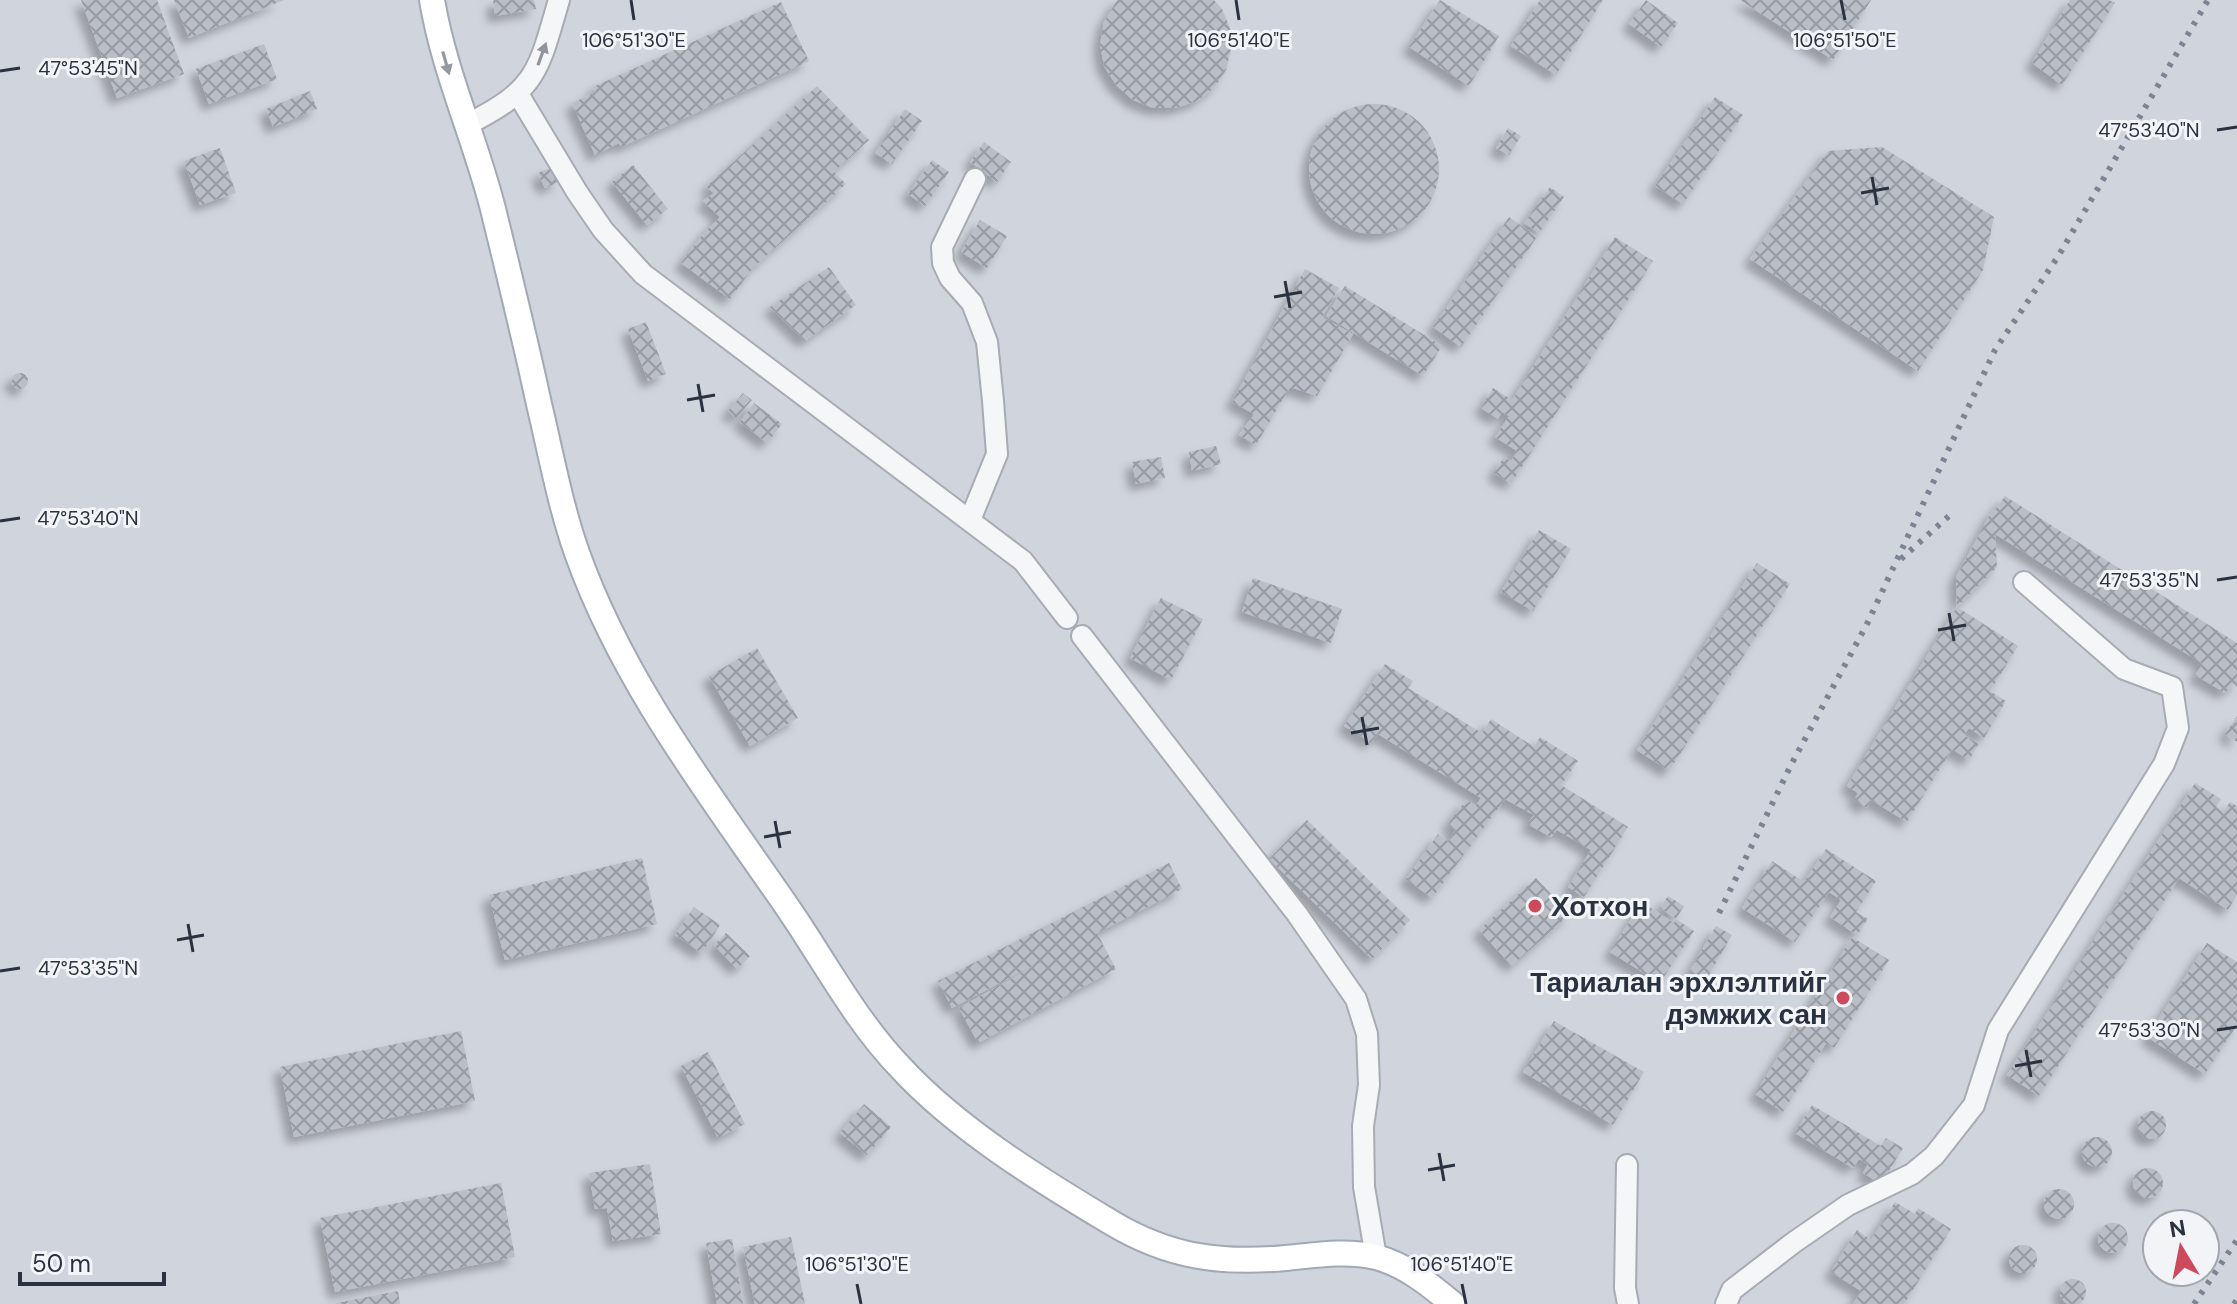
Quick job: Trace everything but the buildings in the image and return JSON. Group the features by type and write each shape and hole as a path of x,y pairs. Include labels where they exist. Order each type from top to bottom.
{"main road":[{"path":"432,0 448,72 485,179 567,522 607,625 658,718 886,1051 927,1093 981,1136 1074,1199 1145,1241 1176,1253 1227,1260 1343,1253 1376,1257 1406,1269 1453,1304"}],"street":[{"path":"468,124 518,94 532,77 559,0"},
{"path":"518,94 603,230 643,274 1023,561 1067,618"},
{"path":"970,520 997,454 995,412 987,342 972,303 950,278 943,263 942,247 975,179"},
{"path":"1726,1304 1732,1290 1793,1243 1848,1205 1912,1174 1934,1156 1974,1105 1998,1030 2164,764 2178,728 2172,687 2124,669 2024,582"},
{"path":"1082,636 1297,914 1356,999 1367,1034 1369,1085 1363,1126 1364,1187 1376,1257"},
{"path":"1627,1165 1625,1288 1628,1304"}],"shaded area":[{"path":"0,0 2237,0 2237,1304 0,1304"}],"railway":[{"path":"1719,913 1792,763 1867,624 1995,350 2059,255 2208,0"},
{"path":"1901,559 1950,515"},
{"path":"2194,1304 2237,1240"},
{"path":"2234,1304 2237,1300"}],"place":[{"name":"Хотхон","path":"1535,906"},
{"name":"Тариалан эрхлэлтийг дэмжих сан","path":"1843,998"}]}
